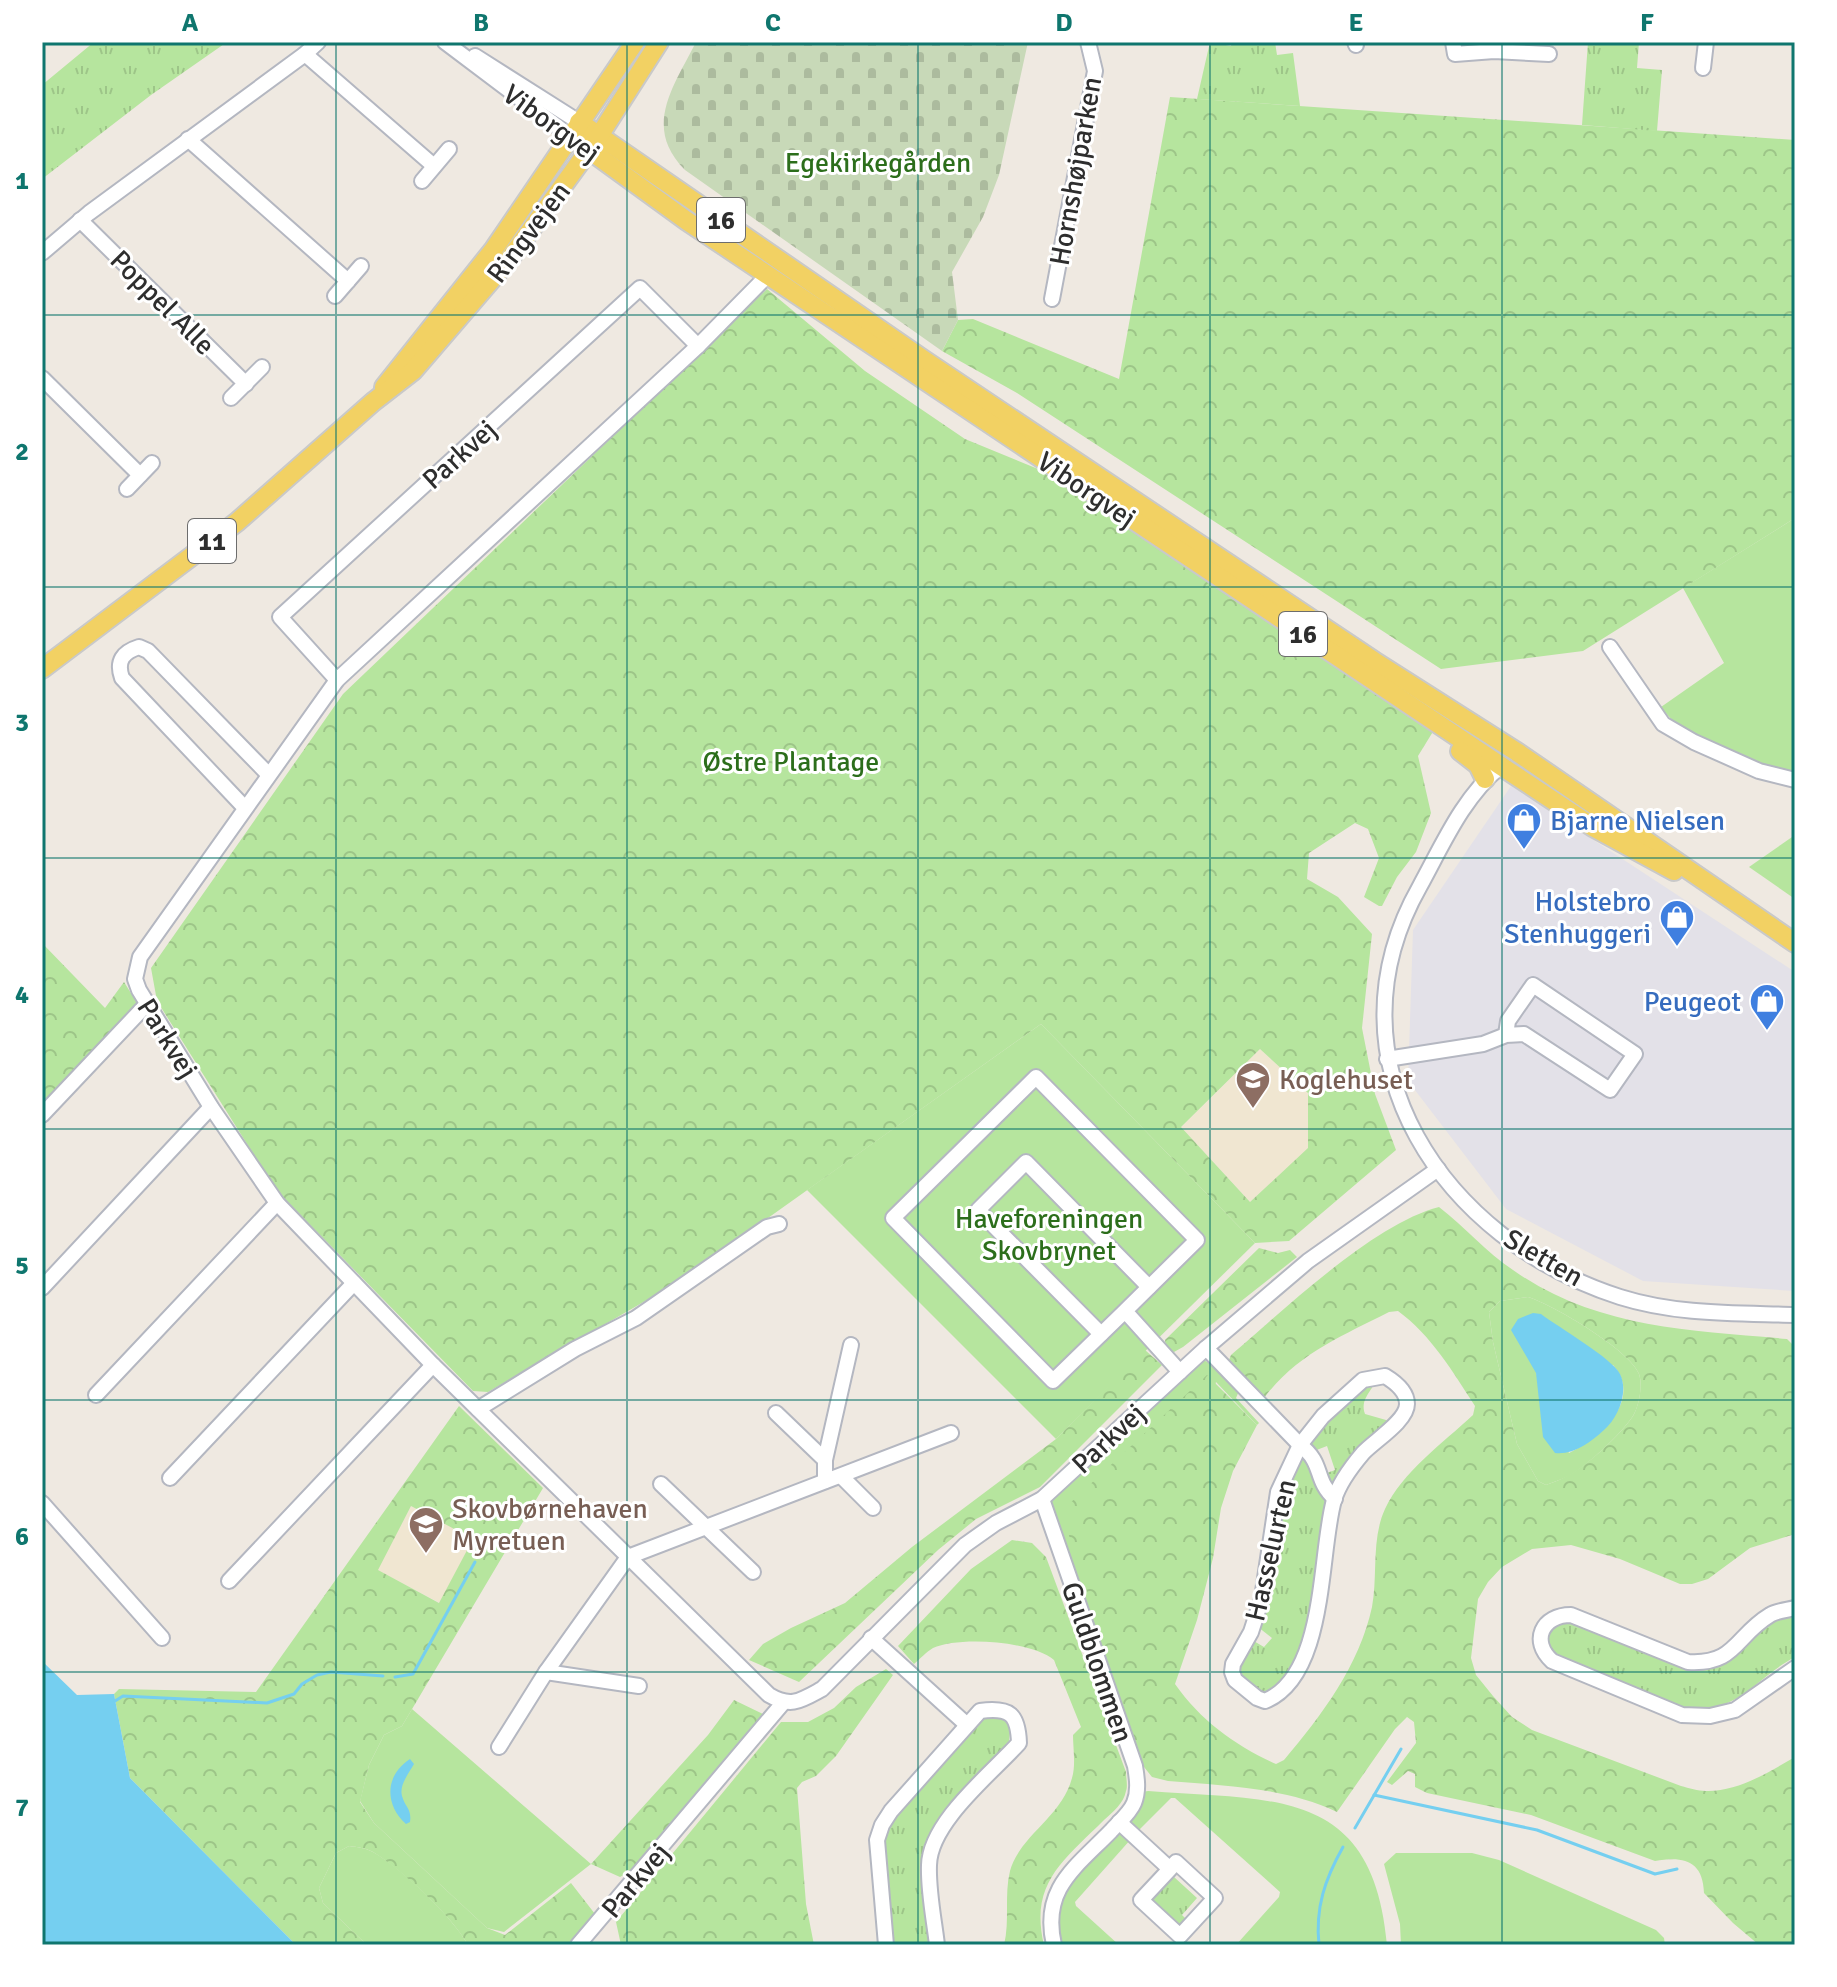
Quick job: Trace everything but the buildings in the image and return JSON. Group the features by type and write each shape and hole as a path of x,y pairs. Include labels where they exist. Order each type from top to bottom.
{"main road":[{"name":"Ringvejen","path":"373,402 494,249 635,42"},
{"name":"Ringvejen","path":"42,669 237,522 373,402 413,371 511,257 594,143 659,42"},
{"name":"Viborgvej","path":"575,129 912,352 1369,668"},
{"name":"Viborgvej","path":"594,143 687,221 768,275 1369,668 1426,692 1795,943"},
{"path":"1369,668 1504,762 1558,793 1607,813"},
{"path":"1369,668 1473,760 1485,779"},
{"name":"Viborgvej","path":"1504,762 1593,827 1746,910"}],"street":[{"path":"42,253 80,220 318,42"},
{"name":"Viborgvej","path":"445,42 575,129"},
{"name":"Viborgvej","path":"452,42 575,129"},
{"name":"Hornshøjparken","path":"1052,299 1095,71 1088,42"},
{"path":"1453,42 1455,54 1494,51 1549,54"},
{"path":"1703,68 1706,42"},
{"path":"305,54 434,166"},
{"path":"188,139 348,281"},
{"path":"422,181 449,149"},
{"name":"Poppel Alle","path":"80,220 246,384"},
{"path":"335,296 361,266"},
{"name":"Parkvej","path":"768,275 698,346 337,680 140,957 135,979 147,1004 211,1107 277,1203 433,1365 769,1695 783,1703 801,1701 822,1689 965,1545 996,1523 1042,1499 1206,1348 1308,1261 1438,1169"},
{"name":"Parkvej","path":"337,680 280,617 640,288 698,346"},
{"path":"231,398 262,367"},
{"path":"42,378 140,475"},
{"path":"127,489 152,463"},
{"path":"245,808 122,678 118,668 121,658 139,647 148,651 268,774"},
{"path":"1610,647 1663,724 1694,742 1759,771 1795,780"},
{"name":"Sletten","path":"1504,762 1485,779 1447,833 1407,908 1387,969 1383,1011 1387,1059 1399,1102 1414,1135 1438,1169 1487,1223 1531,1254 1596,1287 1621,1297 1680,1310 1795,1315"},
{"name":"Sletten","path":"1429,869 1494,783 1504,762"},
{"path":"1387,1059 1483,1044 1506,1035 1524,1034 1610,1090 1635,1054 1533,985 1508,1021 1506,1035"},
{"path":"42,1115 147,1004"},
{"path":"1036,1077 1197,1240 1125,1311 1053,1381 893,1218 1036,1077"},
{"name":"Parkvej","path":"42,1288 211,1107"},
{"path":"1101,1334 978,1210 1026,1162 1149,1287"},
{"path":"96,1395 277,1203"},
{"path":"478,1409 575,1349 636,1318 767,1227 779,1224"},
{"path":"170,1478 354,1283"},
{"path":"1125,1311 1180,1372"},
{"path":"825,1481 825,1460 851,1345"},
{"name":"Hasselurten","path":"1206,1348 1314,1456 1323,1488 1335,1499"},
{"path":"229,1581 433,1365"},
{"name":"Hasselurten","path":"1385,1376 1402,1389 1407,1404 1403,1414 1365,1451 1347,1474 1335,1499 1314,1628 1307,1652 1291,1678 1274,1697 1265,1701 1235,1680 1233,1664 1251,1632 1262,1598 1278,1492 1300,1445 1332,1406 1363,1380 1385,1376"},
{"path":"776,1413 825,1460"},
{"path":"499,1747 546,1672 628,1557 951,1433"},
{"path":"841,1476 873,1508"},
{"path":"661,1484 753,1572"},
{"name":"Guldblommen","path":"1042,1499 1135,1766 1138,1786 1134,1804 1070,1872 1056,1893 1050,1911 1054,1945"},
{"path":"42,1503 162,1638"},
{"path":"1795,1608 1771,1614 1722,1658 1706,1663 1688,1662 1571,1615 1553,1618 1546,1625 1540,1640 1542,1652 1552,1661 1682,1715 1710,1716 1735,1710 1795,1668"},
{"path":"871,1638 966,1724"},
{"path":"546,1672 639,1686"},
{"name":"Parkvej","path":"578,1945 783,1703"},
{"path":"886,1945 877,1840 882,1825 980,1711 1007,1711 1018,1724 1019,1743 944,1823 933,1846 929,1864 937,1945"},
{"path":"1119,1822 1170,1869"},
{"path":"1176,1862 1215,1898 1180,1936 1141,1900 1170,1869 1176,1862"}],"shaded area":[{"path":"1511,786 1795,972 1795,1291 1643,1281 1506,1209 1408,1081 1413,930"},
{"name":"Koglehuset","path":"1260,1049 1308,1093 1308,1149 1250,1202 1181,1127"},
{"name":"Skovbørnehaven Myretuen","path":"411,1506 474,1539 440,1603 377,1570"}],"green space":[{"path":"94,42 227,42 151,95 42,179 42,85"},
{"name":"Egekirkegården","path":"696,42 1028,42 999,175 983,217 952,272 958,320 942,351 685,170 672,154 665,138 666,106"},
{"path":"1210,42 1231,46 1232,42 1275,42 1277,55 1293,53 1300,106 1197,99"},
{"path":"1588,42 1639,42 1637,68 1662,70 1657,131 1582,125"},
{"path":"1170,97 1795,140 1795,518 1583,651 1441,669 1017,393 942,351 958,320 973,319 1119,379"},
{"name":"Østre Plantage","path":"767,289 865,371 965,439 1065,480 1434,730 1418,756 1431,813 1416,852 1397,877 1382,906 1364,897 1379,858 1368,829 1355,823 1309,853 1307,879 1338,897 1372,934 1362,1028 1375,1094 1396,1150 1289,1241 1255,1243 1041,1024 678,1282 488,1392 473,1391 276,1190 157,1001 151,968 343,694","holes":["1260,1049 1308,1093 1308,1148 1250,1202 1181,1127"]},
{"path":"1795,518 1795,772 1741,757 1703,741 1672,720 1661,707 1724,663 1683,588"},
{"path":"1795,835 1795,899 1749,867"},
{"path":"42,943 105,1008 124,982 139,1006 42,1110"},
{"name":"Haveforeningen Skovbrynet","path":"1041,1024 1255,1243 1056,1439 807,1190"},
{"path":"1439,1207 1513,1270 1545,1290 1577,1304 1611,1315 1679,1329 1787,1339 1795,1347 1795,1534 1750,1548 1708,1579 1692,1584 1680,1584 1620,1559 1571,1545 1532,1549 1502,1567 1478,1599 1471,1658 1476,1675 1493,1696 1512,1717 1532,1730 1681,1786 1703,1791 1729,1788 1752,1780 1795,1757 1795,1945 1759,1945 1704,1893 1700,1873 1683,1860 1655,1861 1531,1815 1427,1793 1415,1787 1415,1774 1408,1771 1392,1785 1387,1782 1416,1743 1414,1722 1407,1717 1395,1729 1337,1812 1276,1793 1168,1781 1152,1777 1144,1767 1063,1517 1068,1505 1207,1375 1257,1425 1233,1471 1221,1508 1213,1558 1197,1620 1175,1684 1196,1710 1233,1741 1276,1764 1284,1760 1337,1689 1358,1649 1372,1607 1378,1533 1392,1495 1412,1470 1473,1415 1475,1406 1431,1343 1398,1311 1389,1312 1321,1348 1291,1369 1264,1398 1229,1360 1231,1355 1330,1270 1413,1216","holes":["1528,1297 1572,1318 1622,1353 1633,1364 1641,1384 1635,1412 1621,1431 1577,1470 1546,1485 1538,1481 1517,1444 1489,1312 1500,1301"]},
{"path":"1259,1248 1278,1253 1290,1250 1297,1257 1183,1347 1174,1352 1166,1347 1165,1340"},
{"path":"1528,1297 1539,1301 1607,1341 1633,1364 1639,1374 1639,1401 1628,1423 1585,1465 1569,1476 1546,1485 1538,1481 1517,1444 1489,1312 1500,1301","holes":["1613,1365 1621,1378 1621,1404 1614,1416 1593,1438 1569,1453 1536,1373"]},
{"path":"1145,1350 1162,1365 1040,1487 976,1519 938,1550 799,1682 749,1660 763,1644 845,1603 912,1547 1056,1439"},
{"path":"1199,1359 1216,1367 1239,1391 1236,1398 1259,1423 1257,1425 1216,1382 1132,1726 1144,1767 1139,1768 1052,1501"},
{"path":"1375,1381 1365,1400 1365,1414 1386,1420 1389,1424 1334,1490 1324,1474 1335,1470 1327,1446 1314,1451 1309,1445 1339,1404"},
{"path":"459,1406 543,1488 402,1726 384,1735 369,1765 360,1802 374,1823 487,1928 505,1935 571,1883 595,1914 574,1945 468,1945 439,1908 398,1870 370,1851 349,1846 336,1853 319,1888 323,1903 367,1945 296,1945 130,1778 114,1694 119,1689 256,1692","holes":["411,1506 473,1539 439,1603 378,1570"]},
{"path":"1303,1453 1329,1503 1312,1614 1294,1664 1273,1692 1260,1694 1241,1679 1237,1670 1252,1640 1264,1647 1272,1638 1258,1627 1282,1495"},
{"path":"1012,1540 1032,1543 1046,1557 1126,1772 1127,1789 1121,1803 1053,1874 1041,1905 1044,1945 1004,1945 1007,1889 1015,1858 1060,1804 1073,1773 1073,1735 1081,1727 1054,1660 1029,1648 995,1642 960,1642 933,1648 914,1664 898,1646 971,1569"},
{"path":"1795,1613 1795,1657 1732,1701 1703,1708 1684,1708 1556,1656 1546,1642 1549,1629 1563,1619 1692,1667 1770,1621"},
{"path":"886,1669 893,1675 836,1756 816,1776 802,1782 797,1788 806,1904 814,1945 621,1945 616,1922 781,1722 808,1722 834,1708 856,1687"},
{"path":"734,1700 763,1714 635,1868 620,1877 591,1864 708,1735"},
{"path":"412,1709 591,1864 504,1932 487,1928 374,1823 360,1801 369,1765 384,1735 402,1726"},
{"path":"1000,1713 1011,1725 1009,1741 933,1832 931,1945 893,1945 883,1841 891,1818 975,1719"},
{"path":"1142,1792 1275,1802 1309,1812 1338,1829 1361,1855 1378,1893 1387,1945 1236,1945 1279,1897 1280,1892 1175,1798 1171,1798 1137,1832 1129,1824 1129,1817"},
{"path":"1118,1831 1131,1839 1075,1902 1119,1945 1060,1945 1055,1926 1059,1893"},
{"path":"349,1846 370,1851 398,1869 439,1907 468,1945 367,1945 323,1903 319,1888 336,1853"},
{"path":"1396,1853 1472,1853 1499,1860 1656,1930 1664,1938 1665,1945 1401,1945 1400,1924 1384,1864"},
{"path":"1178,1871 1174,1877 1197,1898 1182,1915 1186,1919 1181,1924 1175,1924 1151,1903 1150,1895 1155,1890 1159,1893 1171,1879 1167,1876"}],"water":[{"path":"1533,1313 1541,1314 1596,1351 1615,1367 1622,1381 1621,1404 1609,1425 1588,1443 1569,1452 1555,1453 1543,1437 1536,1373 1511,1330 1518,1319"},
{"path":"42,1661 77,1695 114,1694 130,1778 296,1945 42,1945"},
{"path":"410,1759 414,1764 401,1792 410,1814 410,1822 406,1824 394,1808 390,1791 395,1774"}],"waterway":[{"path":"395,1677 413,1674 475,1562"},
{"path":"115,1701 123,1696 267,1703 294,1694 302,1684 317,1675 331,1672 383,1676"},
{"path":"1355,1828 1401,1749"},
{"path":"1374,1795 1537,1830 1655,1874 1677,1869"},
{"path":"1319,1945 1323,1894 1343,1847"}],"place":[{"name":"Bjarne Nielsen","path":"1524,851"},
{"name":"Holstebro Stenhuggeri","path":"1677,948"},
{"name":"Peugeot","path":"1767,1032"},
{"name":"Koglehuset","path":"1253,1110"},
{"name":"Skovbørnehaven Myretuen","path":"426,1555"}]}
